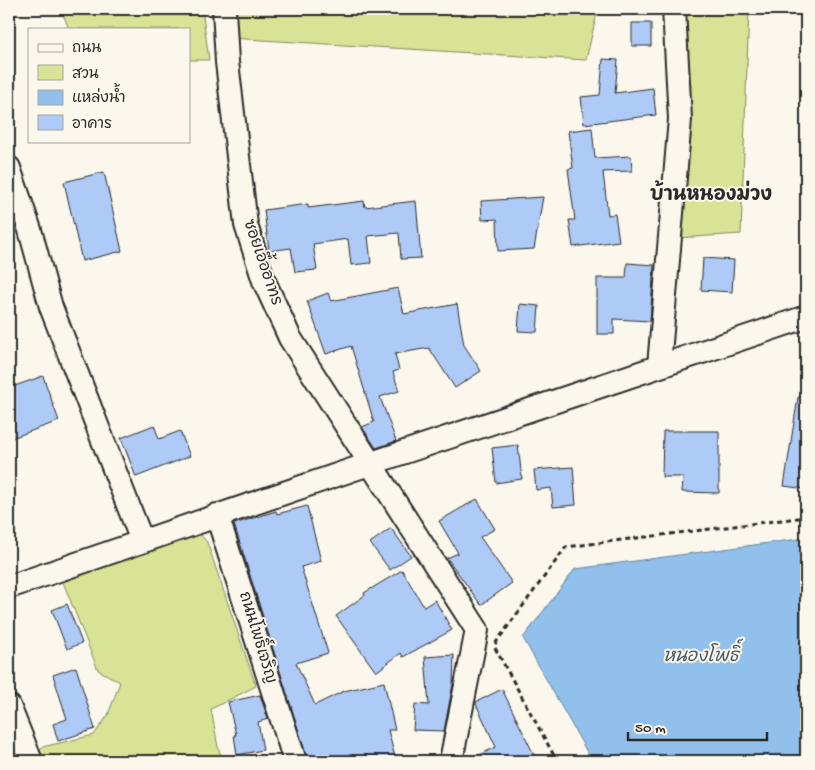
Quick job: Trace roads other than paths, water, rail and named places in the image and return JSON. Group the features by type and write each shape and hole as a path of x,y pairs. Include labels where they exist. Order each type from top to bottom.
{"street":[{"name":"ซอยเอื้ออาทร","path":"224,9 226,62 246,225 264,281 290,338 477,630 452,761"},
{"path":"659,366 680,119 674,9"},
{"path":"9,168 30,230 51,307 142,541"},
{"path":"9,587 806,317"},
{"name":"ถนนโพธิ์เจริญ","path":"217,515 295,761"},
{"path":"9,706 31,761"}],"water":[{"name":"หนองโพธิ์","path":"806,538 806,761 592,761 523,638 575,569"}],"district":[{"name":"บ้านหนองม่วง","path":"711,196"}]}
